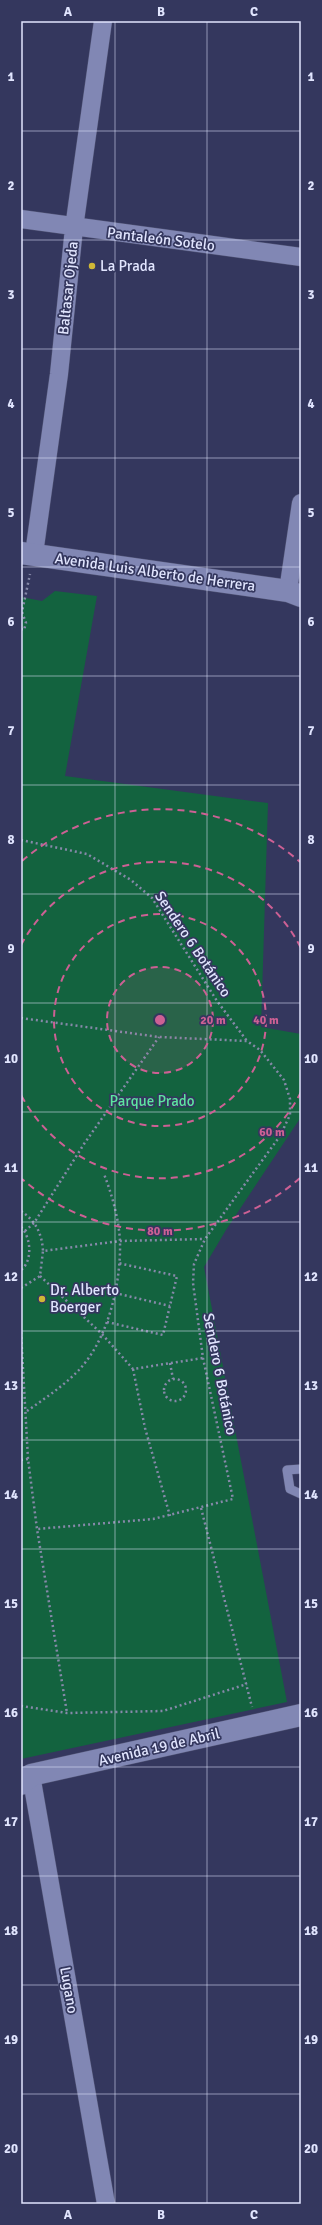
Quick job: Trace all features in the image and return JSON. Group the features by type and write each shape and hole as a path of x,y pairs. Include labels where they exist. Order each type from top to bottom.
{"street":[{"name":"Baltasar Ojeda","path":"27,554 59,374 74,228 103,21"},
{"name":"Pantaleón Sotelo","path":"21,219 74,228 301,257"},
{"path":"297,592 301,503"},
{"name":"Avenida Luis Alberto de Herrera","path":"27,554 297,592"},
{"name":"Avenida 19 de Abril","path":"24,1779 301,1715"},
{"name":"Lugano","path":"24,1779 106,2204"}],"lane":[{"path":"301,1470 288,1470 290,1490 301,1494"}],"path":[{"path":"21,629 24,630 26,623 22,612 27,554"},
{"name":"Sendero 6 Botánico","path":"21,840 87,854 131,880 152,898 217,1001 247,1041 260,1050 284,1080 290,1099 290,1115 280,1136 205,1239 194,1264 193,1283 203,1358 233,1498 200,1508"},
{"path":"21,1018 160,1037 247,1041"},
{"path":"25,1231 34,1223 84,1144 160,1037"},
{"path":"27,1411 78,1372 94,1351 107,1322 115,1293 120,1241 112,1197 104,1174"},
{"path":"21,1212 34,1223 40,1232 43,1251 40,1276"},
{"path":"21,1227 25,1231 29,1252 26,1264 21,1270"},
{"path":"43,1251 120,1241 205,1239"},
{"path":"107,1322 163,1335 177,1276 118,1263"},
{"path":"21,1288 40,1276"},
{"path":"40,1276 102,1334 133,1369 146,1428 170,1516"},
{"path":"115,1293 170,1306"},
{"path":"21,1332 27,1411 28,1459 37,1529 67,1713"},
{"path":"133,1369 203,1358"},
{"path":"170,1363 173,1379"},
{"path":"21,1378 24,1381"},
{"path":"173,1379 183,1382 186,1388 185,1395 177,1402 169,1401 163,1392 165,1385 173,1379"},
{"path":"21,1460 28,1459"},
{"path":"21,1706 67,1713 163,1711 247,1684 200,1508 170,1516 37,1529"}],"green space":[{"name":"Parque Prado","path":"55,591 97,596 65,776 268,803 261,1027 301,1034 301,1117 226,1230 204,1267 287,1702 21,1759 21,597 42,601"}],"place":[{"name":"La Prada","path":"92,266"},
{"name":"Dr. Alberto Boerger","path":"42,1299"}]}
